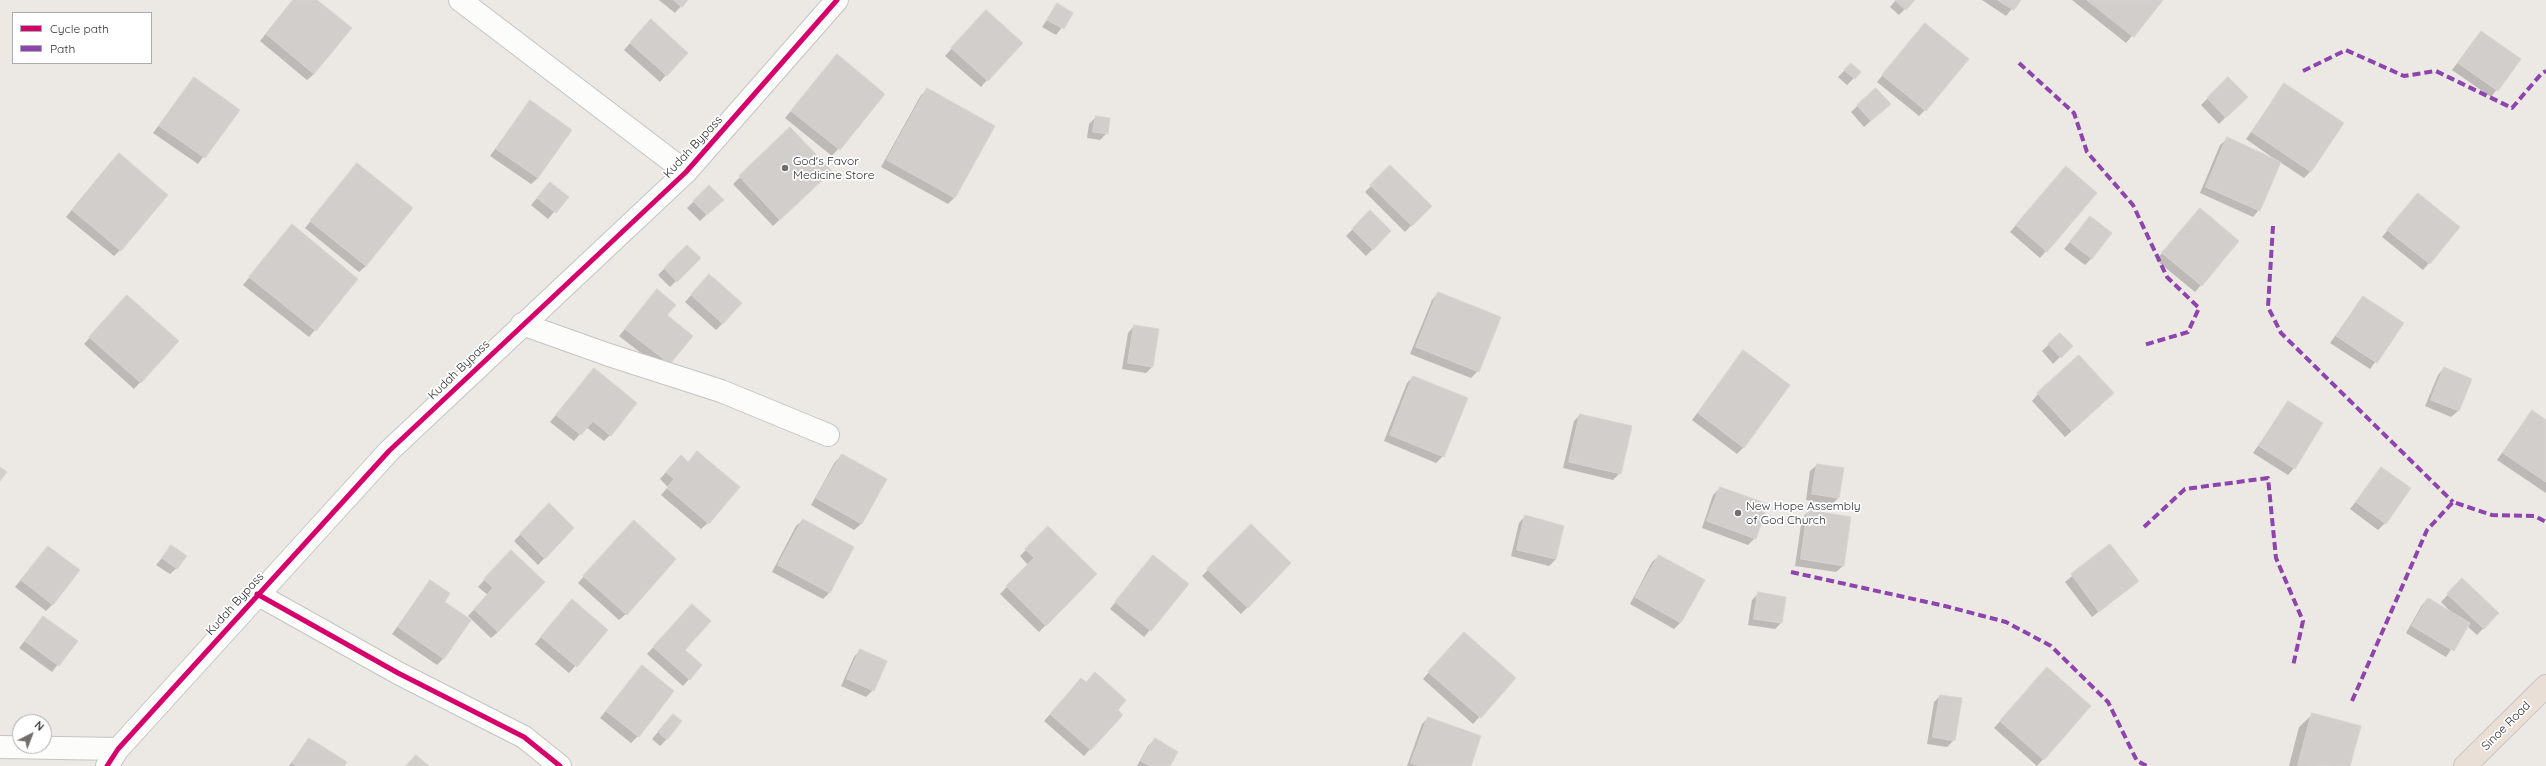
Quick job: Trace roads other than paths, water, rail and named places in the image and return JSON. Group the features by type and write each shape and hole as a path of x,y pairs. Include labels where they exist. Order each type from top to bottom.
{"highway":[{"name":"Sinoe Road","path":"2465,766 2546,686"}],"street":[{"path":"460,0 686,172"},
{"name":"Kudah Bypass","path":"112,757 257,594 389,451 522,324 686,172 837,0"},
{"path":"522,324 609,355 721,391 828,435"},
{"path":"257,594 398,673 524,737 560,766"},
{"path":"0,747 112,757"}],"place":[{"name":"God's Favor Medicine Store","path":"785,168"},
{"name":"New Hope Assembly of God Church","path":"1738,513"}]}
